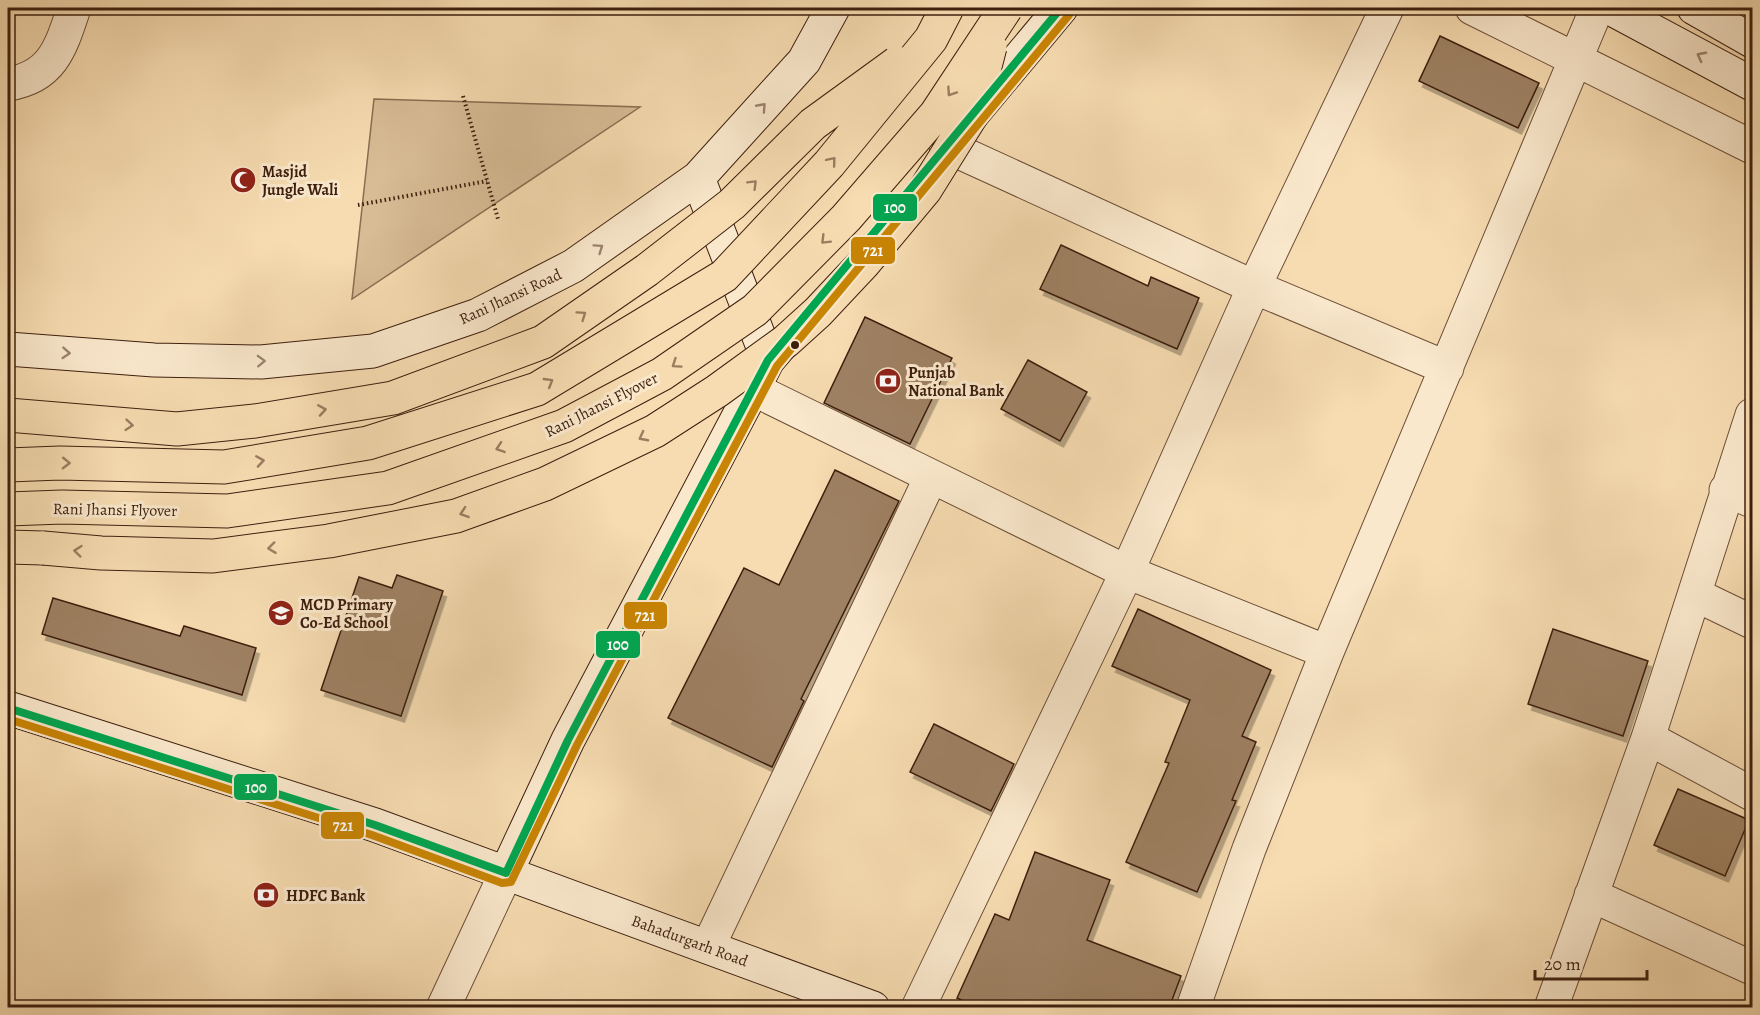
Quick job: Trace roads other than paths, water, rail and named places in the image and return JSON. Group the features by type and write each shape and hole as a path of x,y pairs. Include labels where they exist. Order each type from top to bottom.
{"main road":[{"path":"8,465 60,463 224,467 368,443 537,389 724,276 830,164 931,39 946,8"},
{"path":"8,547 101,553 213,556 329,541 456,516 544,484 655,431 717,391 786,341 818,312 864,263 925,190 974,112 1001,15"},
{"name":"Rani Jhansi Flyover","path":"8,509 62,507 227,511 377,490 564,426 662,374 755,310 846,218 936,114 1001,15"},
{"path":"8,415 177,429 255,421 393,398 543,342 647,270 732,204 813,124 931,39"}],"street":[{"path":"8,84 22,81 40,72 54,58 63,42 74,8"},
{"name":"Rani Jhansi Road","path":"8,349 154,360 261,362 373,351 478,315 573,266 698,178 804,61 833,8"},
{"path":"442,1008 568,740 768,360 1061,8"},
{"path":"918,1008 1127,572 1254,287 1387,8"},
{"path":"1472,8 1752,147"},
{"path":"1192,1008 1249,849 1327,652 1597,8"},
{"path":"1610,8 1752,84"},
{"path":"1694,8 1752,41"},
{"path":"946,146 1254,287 1447,368"},
{"path":"698,178 768,360"},
{"path":"753,389 1127,572 1327,652"},
{"path":"1551,1008 1696,595 1739,496 1752,415"},
{"path":"708,947 931,477"},
{"path":"1696,595 1752,622"},
{"path":"8,708 375,825 506,873"},
{"path":"1647,738 1752,794"},
{"name":"Bahadurgarh Road","path":"506,873 873,1008"},
{"path":"1591,895 1752,968"}],"place":[{"name":"Masjid Jungle Wali","path":"243,180"},
{"name":"Punjab National Bank","path":"888,381"},
{"name":"MCD Primary Co-Ed School","path":"281,613"},
{"name":"HDFC Bank","path":"266,895"}]}
